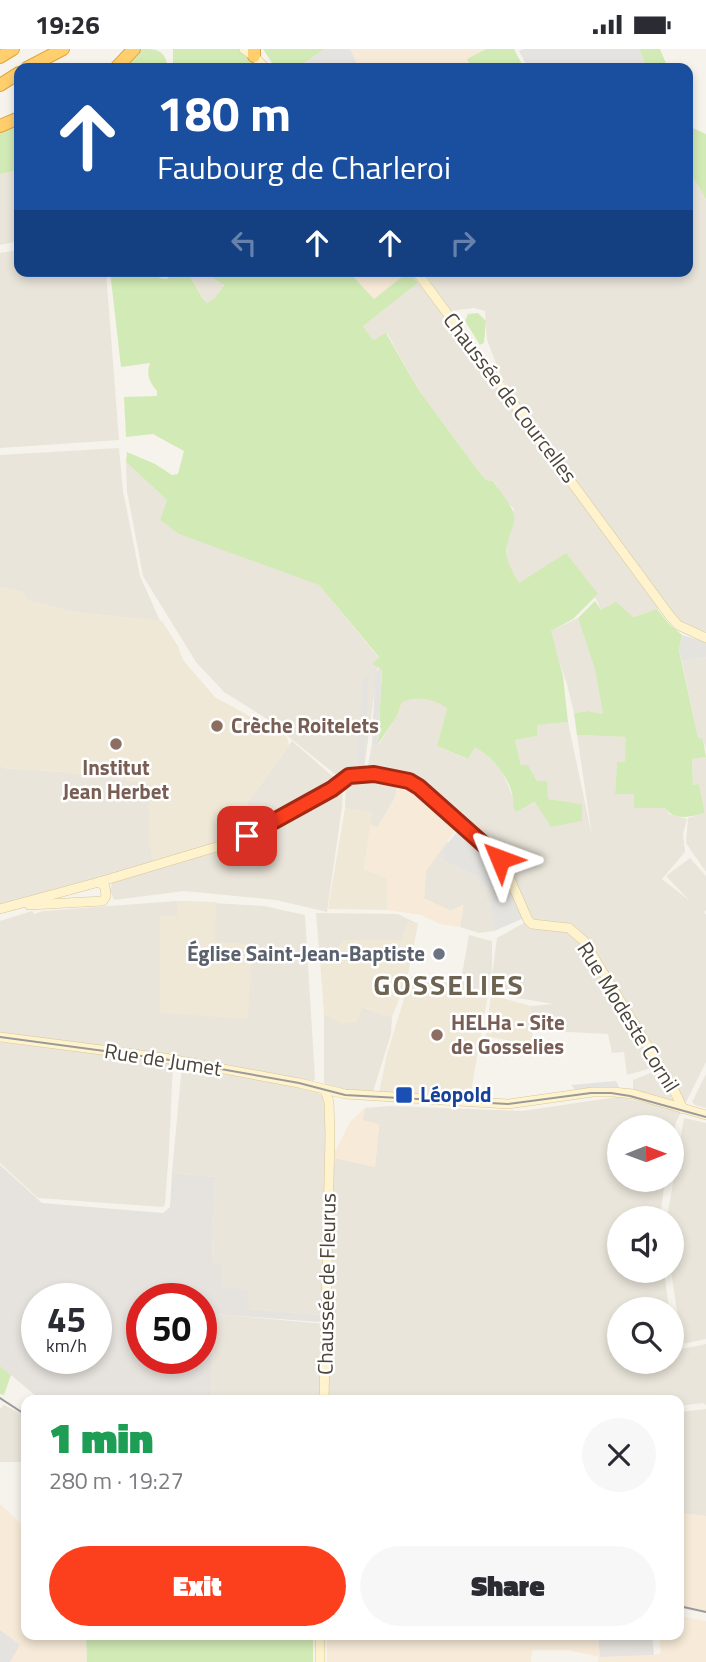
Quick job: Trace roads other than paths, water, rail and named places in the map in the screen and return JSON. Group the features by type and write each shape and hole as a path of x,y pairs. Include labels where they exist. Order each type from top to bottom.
{"highway":[{"path":"0,57 13,49"},
{"path":"36,63 63,49"},
{"path":"121,63 134,49"}],"main road":[{"name":"Chaussée de Courcelles","path":"420,277 678,625 706,638"},
{"name":"Rue Modeste Cornil","path":"103,883 233,842 341,783 349,776 364,774 409,781 500,859 528,921 545,927 569,928 592,951 616,997 673,1088 683,1109"},
{"path":"103,883 106,896 103,901 34,904 0,911 79,887 103,883"},
{"path":"79,887 76,893 80,902"},
{"name":"Rue de Jumet","path":"0,1037 164,1058 325,1090 374,1096 508,1104 606,1091 630,1094 706,1115"},
{"name":"Chaussée de Fleurus","path":"324,1395 329,1168 329,1102 325,1090"},
{"path":"320,1640 320,1662"}],"tram line":[{"path":"0,1037 164,1059 299,1083 345,1095 508,1104 591,1093 611,1093 706,1117"},
{"path":"0,1398 21,1412"},
{"path":"684,1607 706,1612"}],"place":[{"name":"Crèche Roitelets","path":"217,726"},
{"name":"Institut Jean Herbet","path":"116,744"},
{"name":"Église Saint-Jean-Baptiste","path":"439,954"},
{"name":"HELHa - Site de Gosselies","path":"437,1035"},
{"name":"Léopold","path":"404,1095"}],"district":[{"name":"GOSSELIES","path":"449,985"}]}
